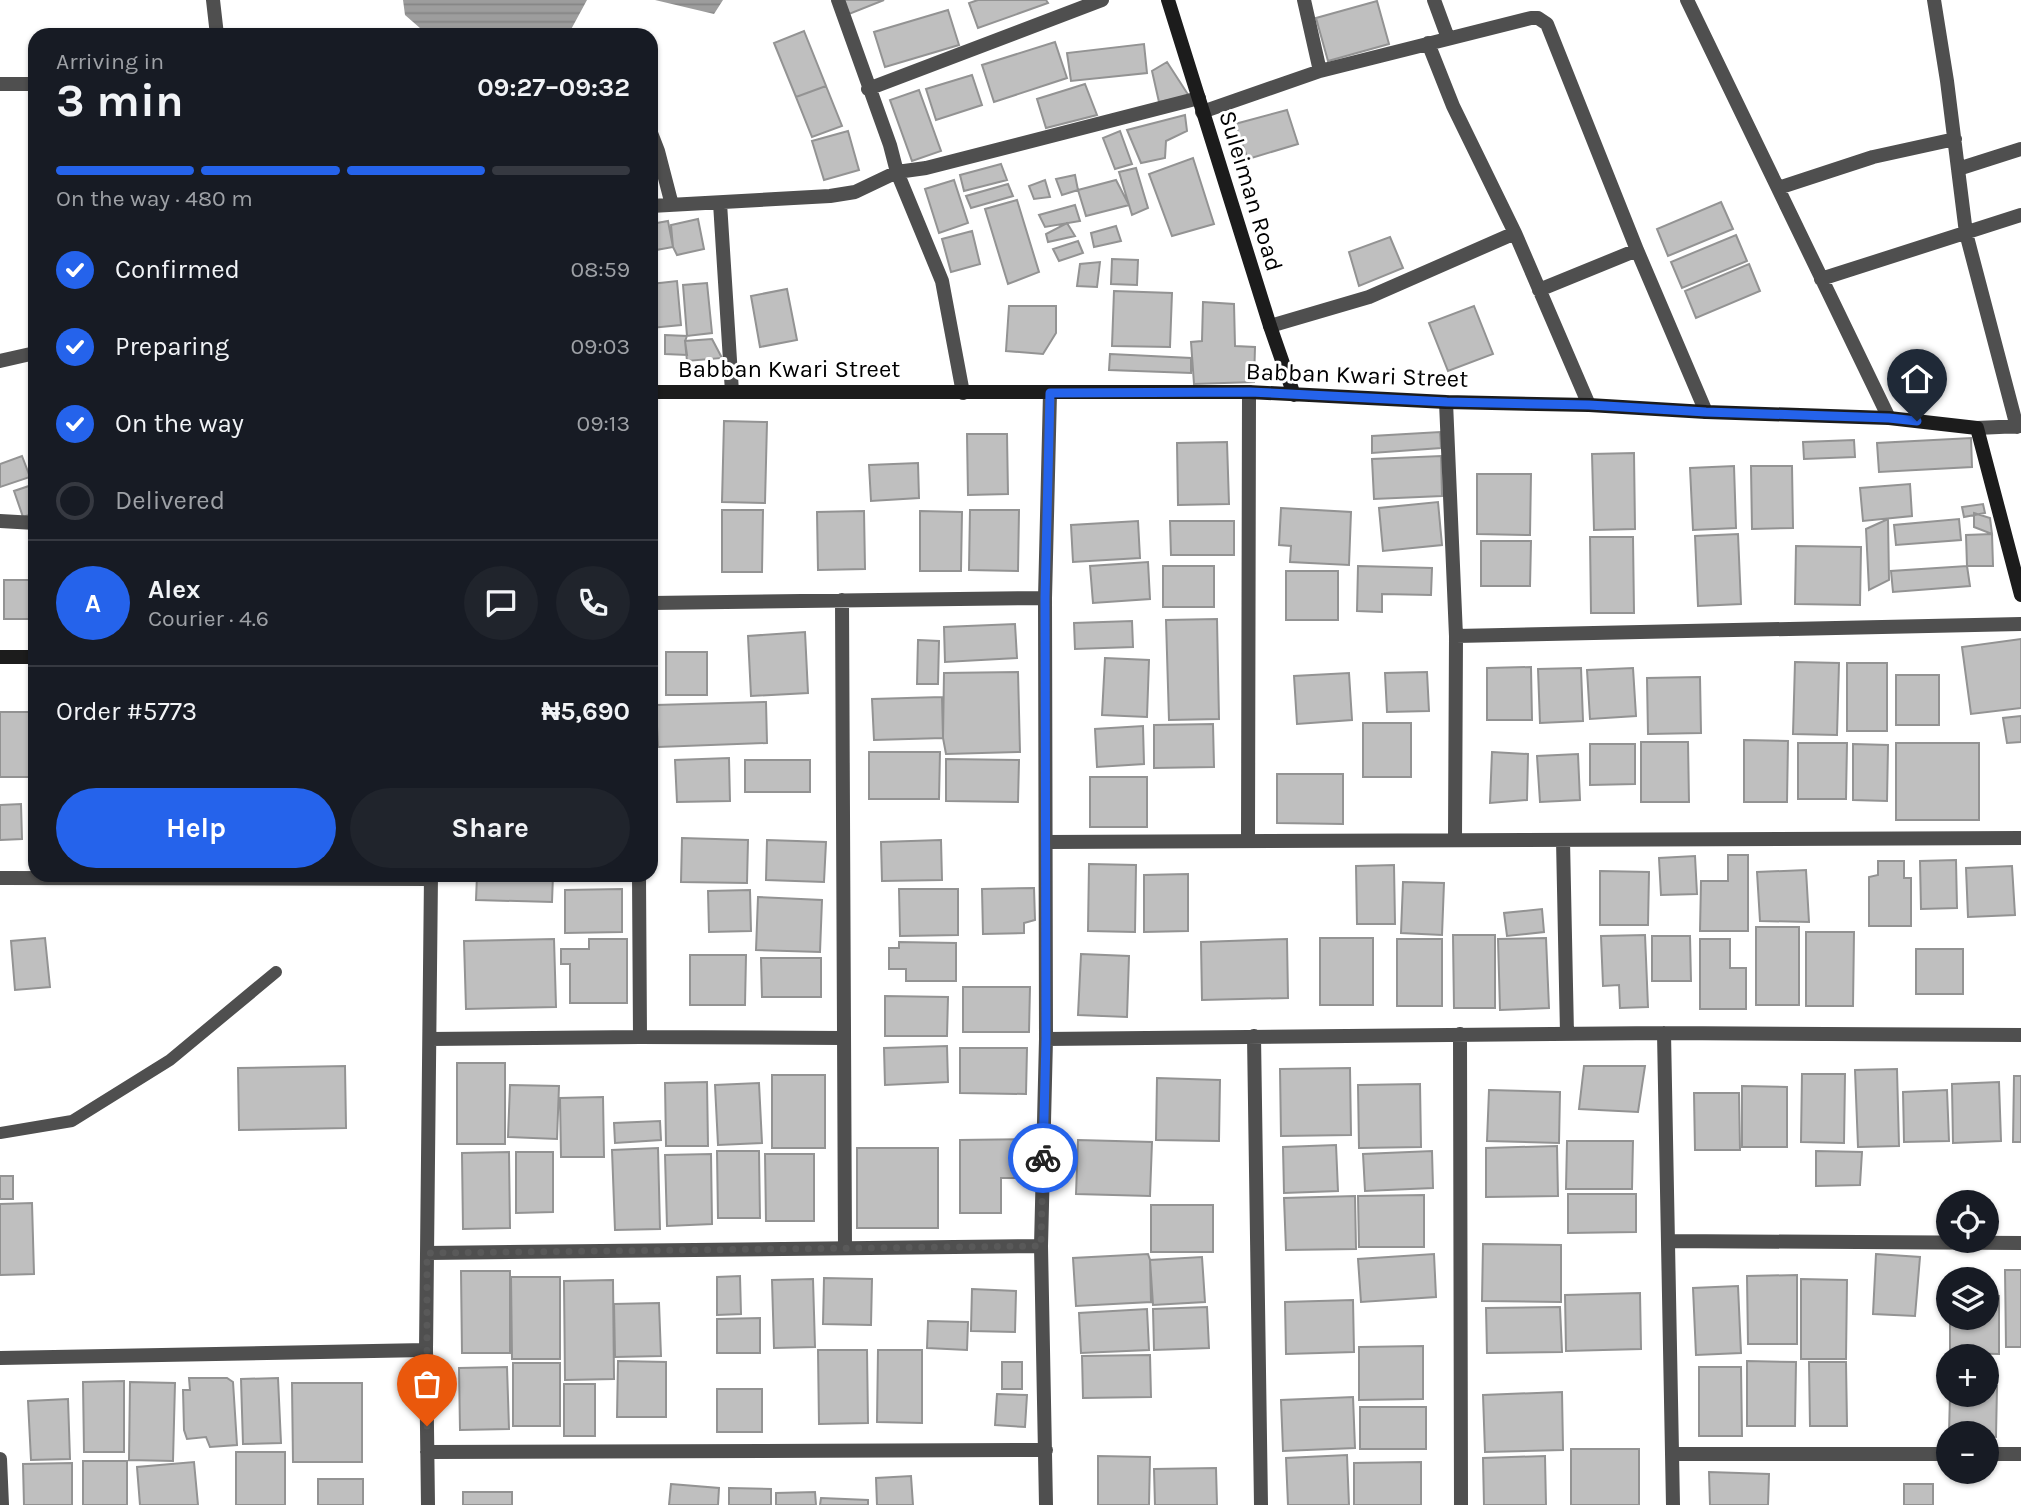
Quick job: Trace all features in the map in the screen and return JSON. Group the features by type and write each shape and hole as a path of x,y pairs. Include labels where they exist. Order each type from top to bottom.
{"street":[{"path":"213,0 216,28"},
{"path":"838,0 890,145 897,173 942,281 963,393"},
{"path":"868,89 1102,0"},
{"name":"Suleiman Road","path":"1168,0 1294,395"},
{"path":"1304,0 1320,71"},
{"path":"1434,0 1448,38"},
{"path":"1687,0 1889,418"},
{"path":"1934,0 1966,233 2019,426 1977,428 2021,595"},
{"path":"658,206 830,196 855,192 897,173 1201,105 1428,43 1538,18 1547,24 1637,250 1706,412"},
{"path":"1428,43 1453,106 1515,233 1589,405"},
{"path":"0,83 28,83"},
{"path":"1778,188 1873,157 1955,139"},
{"path":"1958,169 2021,149"},
{"path":"658,151 672,205"},
{"path":"720,203 732,392"},
{"path":"1821,279 2021,215"},
{"path":"1270,326 1369,297 1515,233"},
{"path":"1539,290 1637,250"},
{"path":"0,361 28,355"},
{"name":"Babban Kwari Street","path":"658,392 1250,392 1889,418 1977,428"},
{"path":"1248,841 1250,392"},
{"path":"1046,1505 1041,1246 1046,1039 1045,598 1050,393"},
{"path":"1447,402 1456,636 1455,840"},
{"path":"0,521 28,523"},
{"path":"658,603 1045,598"},
{"path":"842,600 845,1248"},
{"path":"1456,636 2021,624"},
{"path":"0,657 28,657"},
{"path":"1046,842 2021,838"},
{"path":"1563,839 1567,1034"},
{"path":"0,878 28,878"},
{"path":"428,1505 426,1350 431,882"},
{"path":"639,882 640,1037"},
{"path":"1046,1039 1664,1032 2021,1035"},
{"path":"1664,1032 1673,1505"},
{"path":"1460,1034 1461,1505"},
{"path":"1254,1036 1261,1505"},
{"path":"429,1039 843,1038"},
{"path":"1668,1241 2021,1243"},
{"path":"427,1253 1041,1246"},
{"path":"0,1358 426,1350"},
{"path":"427,1452 1046,1450"},
{"path":"1672,1454 1936,1454"},
{"path":"1999,1454 2021,1454"},
{"path":"0,1459 2,1505"}],"lane":[{"path":"0,1133 72,1121 170,1060 276,972"}],"shaded area":[{"path":"403,0 587,0 572,28 420,28 405,15"},
{"path":"655,0 723,0 714,14"}],"building":[{"path":"843,0 884,0 849,14"},
{"path":"978,0 1046,0 1048,3 978,28 969,3"},
{"path":"1377,1 1389,44 1328,61 1316,18"},
{"path":"948,10 959,45 885,67 874,32"},
{"path":"804,31 826,86 796,97 774,43"},
{"path":"1055,42 1067,78 994,102 982,65"},
{"path":"1144,44 1147,73 1071,81 1067,53"},
{"path":"1167,62 1189,96 1159,102 1152,71"},
{"path":"972,75 982,105 936,120 926,89"},
{"path":"1085,84 1097,115 1046,128 1037,99"},
{"path":"826,86 842,126 812,137 796,97"},
{"path":"919,90 941,151 912,161 890,100"},
{"path":"1287,110 1298,144 1248,159 1235,124"},
{"path":"1185,115 1187,131 1166,141 1165,158 1141,163 1127,130"},
{"path":"848,131 859,170 824,180 812,141"},
{"path":"1120,131 1132,164 1115,169 1103,138"},
{"path":"1193,158 1214,224 1172,236 1149,174"},
{"path":"1001,164 1007,180 964,191 960,175"},
{"path":"1136,168 1148,208 1132,215 1119,172"},
{"path":"1075,175 1078,190 1062,195 1056,179"},
{"path":"954,180 968,223 939,233 925,189"},
{"path":"1045,180 1050,197 1034,199 1029,186"},
{"path":"1116,180 1129,205 1086,216 1078,190"},
{"path":"1008,184 1013,196 971,208 966,196"},
{"path":"1017,200 1039,272 1008,284 985,209"},
{"path":"1721,202 1733,229 1668,256 1657,229"},
{"path":"1075,205 1080,221 1045,227 1039,215"},
{"path":"698,219 704,249 677,255 673,247 671,225"},
{"path":"668,221 673,247 658,250 658,223"},
{"path":"1067,223 1075,236 1048,242 1046,234"},
{"path":"1116,226 1121,241 1094,247 1091,233"},
{"path":"972,231 980,264 951,272 942,239"},
{"path":"1736,235 1747,261 1682,288 1671,262"},
{"path":"1390,237 1403,268 1359,286 1349,252"},
{"path":"1078,241 1083,253 1059,261 1053,249"},
{"path":"1112,259 1138,260 1137,285 1111,284"},
{"path":"1100,262 1097,287 1077,286 1080,264"},
{"path":"1749,264 1760,291 1696,318 1685,291"},
{"path":"677,281 681,325 658,327 658,283"},
{"path":"707,283 712,333 687,336 683,285"},
{"path":"787,289 797,340 760,347 751,296"},
{"path":"1114,291 1172,293 1170,347 1112,346"},
{"path":"1203,302 1234,304 1235,346 1255,347 1254,382 1194,384 1191,342 1202,341"},
{"path":"1009,306 1056,306 1056,333 1043,354 1006,351"},
{"path":"1474,306 1493,354 1448,371 1429,323"},
{"path":"665,335 687,336 687,355 665,354"},
{"path":"712,339 722,358 687,361 685,341"},
{"path":"1110,354 1191,358 1191,373 1109,370"},
{"path":"724,421 767,422 765,503 722,502"},
{"path":"1440,432 1441,448 1372,453 1372,436"},
{"path":"967,434 1007,434 1008,494 968,495"},
{"path":"1971,438 1972,467 1879,472 1877,443"},
{"path":"1854,440 1855,457 1804,459 1803,442"},
{"path":"1227,442 1229,504 1178,505 1177,443"},
{"path":"1634,453 1635,529 1594,530 1592,454"},
{"path":"22,456 28,478 0,487 0,464"},
{"path":"1441,456 1442,496 1374,499 1372,459"},
{"path":"918,463 919,498 871,501 869,465"},
{"path":"1734,466 1736,528 1693,530 1690,468"},
{"path":"1751,466 1792,466 1793,528 1752,529"},
{"path":"1477,474 1531,474 1530,535 1477,534"},
{"path":"1910,484 1912,516 1863,521 1860,488"},
{"path":"28,486 28,515 23,517 14,491"},
{"path":"1438,502 1442,545 1383,551 1379,508"},
{"path":"1983,504 1985,513 1964,517 1962,507"},
{"path":"1281,508 1351,512 1349,565 1290,562 1291,546 1279,545"},
{"path":"722,510 763,510 762,572 722,572"},
{"path":"970,510 1019,510 1018,571 969,570"},
{"path":"864,511 865,569 818,570 817,512"},
{"path":"920,511 962,512 961,571 920,571"},
{"path":"1974,513 1990,518 1992,534 1974,527"},
{"path":"1888,519 1889,580 1869,590 1866,529"},
{"path":"1959,519 1961,540 1896,545 1894,525"},
{"path":"1138,521 1140,558 1073,562 1071,525"},
{"path":"1170,521 1234,521 1234,555 1171,555"},
{"path":"1738,534 1741,604 1698,606 1695,536"},
{"path":"1992,534 1993,566 1967,566 1966,535"},
{"path":"1590,537 1633,537 1634,613 1591,613"},
{"path":"1481,541 1531,541 1530,586 1481,586"},
{"path":"1796,546 1861,547 1860,605 1795,604"},
{"path":"1148,562 1150,599 1093,603 1090,566"},
{"path":"1163,566 1214,566 1214,607 1163,607"},
{"path":"1358,566 1432,568 1431,595 1382,594 1382,612 1357,611"},
{"path":"1967,566 1970,586 1893,592 1891,571"},
{"path":"1286,571 1338,571 1338,620 1286,620"},
{"path":"4,580 28,580 28,619 4,619"},
{"path":"1217,619 1219,719 1169,720 1166,620"},
{"path":"1132,621 1133,647 1075,649 1074,623"},
{"path":"1015,624 1017,658 945,662 944,627"},
{"path":"805,632 808,693 751,696 748,636"},
{"path":"2021,639 2021,708 1971,714 1962,647"},
{"path":"918,640 939,641 938,684 917,684"},
{"path":"666,652 707,652 707,695 666,695"},
{"path":"1105,658 1149,660 1147,717 1102,715"},
{"path":"1795,662 1839,663 1837,735 1793,734"},
{"path":"1847,663 1887,663 1887,731 1847,731"},
{"path":"1531,667 1532,720 1487,720 1487,668"},
{"path":"1581,668 1583,721 1540,723 1538,669"},
{"path":"1633,668 1636,716 1590,719 1587,670"},
{"path":"1018,672 1020,752 946,754 943,738 944,673"},
{"path":"1427,672 1429,711 1387,712 1385,673"},
{"path":"1349,673 1352,720 1297,724 1294,676"},
{"path":"1896,675 1939,675 1939,725 1896,725"},
{"path":"1700,677 1701,733 1648,734 1647,678"},
{"path":"942,697 943,738 874,740 872,699"},
{"path":"766,702 767,743 658,747 658,705"},
{"path":"0,712 28,712 28,777 0,777"},
{"path":"2021,716 2021,742 2007,743 2003,718"},
{"path":"1363,723 1411,723 1411,777 1363,777"},
{"path":"1213,724 1214,767 1154,768 1154,725"},
{"path":"1143,726 1144,764 1097,767 1095,729"},
{"path":"1744,740 1788,741 1787,802 1744,802"},
{"path":"1641,742 1688,742 1689,802 1641,802"},
{"path":"1798,743 1847,743 1846,799 1798,799"},
{"path":"1896,743 1979,743 1979,820 1896,820"},
{"path":"1590,744 1635,744 1635,784 1590,785"},
{"path":"1853,744 1888,745 1887,801 1853,800"},
{"path":"869,752 940,752 939,799 869,799"},
{"path":"1492,752 1528,754 1527,800 1490,803"},
{"path":"1578,754 1580,800 1540,802 1537,756"},
{"path":"729,758 730,801 677,802 675,760"},
{"path":"946,759 1019,760 1018,802 946,801"},
{"path":"745,760 810,760 810,792 745,792"},
{"path":"1277,774 1343,774 1343,824 1277,823"},
{"path":"1090,777 1147,777 1147,827 1090,827"},
{"path":"21,804 22,839 0,840 0,805"},
{"path":"682,838 748,840 747,883 681,882"},
{"path":"767,840 826,842 824,882 766,880"},
{"path":"941,840 942,880 882,881 881,842"},
{"path":"1728,855 1748,855 1748,931 1700,931 1701,881 1728,881"},
{"path":"1695,856 1697,894 1661,895 1659,858"},
{"path":"1956,860 1957,908 1921,909 1920,861"},
{"path":"1878,861 1904,861 1904,878 1911,878 1911,926 1869,926 1869,877 1878,875"},
{"path":"1089,864 1136,865 1135,932 1088,931"},
{"path":"1394,865 1395,924 1357,924 1356,866"},
{"path":"2012,866 2015,915 1968,917 1966,868"},
{"path":"1806,870 1809,922 1760,921 1757,872"},
{"path":"1600,871 1649,872 1648,925 1600,925"},
{"path":"1188,874 1188,931 1144,932 1144,875"},
{"path":"477,882 553,882 552,902 476,900"},
{"path":"1403,882 1444,883 1442,935 1401,933"},
{"path":"1034,888 1035,920 1024,923 1024,933 983,934 982,889"},
{"path":"622,889 622,932 565,933 565,890"},
{"path":"899,889 958,889 958,935 900,936"},
{"path":"750,890 751,931 709,932 708,891"},
{"path":"758,897 822,900 820,952 756,950"},
{"path":"1542,909 1544,932 1507,936 1504,913"},
{"path":"1756,927 1799,927 1799,1005 1756,1005"},
{"path":"1806,932 1854,932 1853,1006 1806,1006"},
{"path":"1453,935 1495,935 1495,1008 1454,1008"},
{"path":"1645,935 1648,1007 1620,1008 1619,985 1603,986 1601,936"},
{"path":"1652,936 1690,936 1691,981 1652,981"},
{"path":"45,938 50,987 15,990 11,941"},
{"path":"1320,938 1373,938 1373,1005 1320,1005"},
{"path":"1546,938 1549,1008 1500,1010 1498,939"},
{"path":"554,939 556,1007 466,1009 464,941"},
{"path":"589,939 627,939 627,1003 570,1003 570,964 561,964 561,949 589,949"},
{"path":"1287,939 1288,998 1202,1000 1201,942"},
{"path":"1397,939 1442,939 1442,1006 1397,1006"},
{"path":"1700,939 1730,939 1730,968 1746,968 1746,1009 1700,1009"},
{"path":"899,942 956,943 956,981 906,981 906,969 889,969 889,948 899,948"},
{"path":"1916,949 1963,949 1963,994 1916,994"},
{"path":"1081,954 1129,956 1127,1017 1078,1015"},
{"path":"690,955 746,955 745,1005 690,1005"},
{"path":"761,958 821,958 821,997 762,997"},
{"path":"963,987 1030,987 1029,1032 963,1032"},
{"path":"885,996 948,997 947,1036 885,1036"},
{"path":"947,1046 948,1082 885,1085 884,1048"},
{"path":"960,1048 1027,1048 1026,1094 960,1093"},
{"path":"457,1063 505,1063 505,1144 457,1144"},
{"path":"345,1066 346,1128 239,1130 238,1068"},
{"path":"1584,1066 1645,1066 1638,1112 1579,1109"},
{"path":"1350,1068 1351,1135 1281,1136 1280,1069"},
{"path":"1897,1069 1899,1146 1858,1147 1855,1070"},
{"path":"1802,1074 1845,1074 1844,1143 1801,1142"},
{"path":"772,1075 825,1075 825,1148 772,1148"},
{"path":"2014,1076 2021,1076 2021,1142 2013,1142"},
{"path":"1157,1078 1220,1080 1219,1141 1156,1140"},
{"path":"707,1082 708,1146 666,1146 665,1083"},
{"path":"1999,1082 2001,1141 1953,1143 1952,1084"},
{"path":"759,1083 762,1143 718,1145 715,1085"},
{"path":"1420,1084 1421,1147 1359,1148 1358,1085"},
{"path":"510,1085 559,1086 557,1139 508,1137"},
{"path":"1742,1086 1787,1087 1787,1147 1742,1147"},
{"path":"1489,1090 1560,1092 1559,1143 1487,1141"},
{"path":"1947,1090 1949,1141 1904,1142 1903,1092"},
{"path":"1694,1093 1739,1093 1740,1150 1695,1150"},
{"path":"603,1097 604,1157 561,1157 560,1098"},
{"path":"660,1121 661,1140 615,1143 614,1123"},
{"path":"1036,1139 1037,1178 1001,1178 1001,1213 960,1213 960,1140"},
{"path":"1078,1140 1152,1142 1150,1196 1076,1194"},
{"path":"1567,1141 1633,1141 1632,1189 1566,1189"},
{"path":"1336,1145 1338,1191 1284,1193 1283,1147"},
{"path":"1557,1146 1558,1196 1486,1197 1486,1148"},
{"path":"658,1148 660,1229 615,1230 612,1150"},
{"path":"857,1148 938,1148 938,1228 857,1228"},
{"path":"717,1151 759,1151 760,1218 718,1218"},
{"path":"1432,1151 1433,1188 1365,1191 1363,1154"},
{"path":"1816,1151 1862,1152 1860,1185 1816,1186"},
{"path":"509,1152 510,1228 463,1229 462,1153"},
{"path":"516,1152 553,1152 553,1212 516,1213"},
{"path":"711,1154 712,1224 667,1226 665,1155"},
{"path":"765,1154 814,1154 814,1221 766,1221"},
{"path":"0,1176 13,1176 13,1199 0,1199"},
{"path":"1568,1194 1636,1194 1636,1232 1568,1233"},
{"path":"1424,1195 1424,1247 1359,1247 1358,1196"},
{"path":"1355,1196 1356,1249 1286,1250 1284,1198"},
{"path":"32,1203 34,1274 0,1275 0,1204"},
{"path":"1151,1205 1213,1205 1213,1252 1151,1252"},
{"path":"1483,1244 1561,1245 1561,1302 1482,1301"},
{"path":"1148,1254 1151,1302 1076,1306 1073,1258"},
{"path":"1434,1254 1436,1297 1361,1302 1358,1259"},
{"path":"1876,1254 1920,1257 1915,1316 1873,1314"},
{"path":"1202,1257 1205,1302 1153,1305 1150,1260"},
{"path":"2005,1270 2021,1270 2021,1347 2006,1347"},
{"path":"461,1271 510,1271 510,1353 462,1353"},
{"path":"1797,1275 1797,1344 1748,1344 1747,1276"},
{"path":"740,1276 741,1314 717,1315 717,1277"},
{"path":"511,1277 560,1277 560,1359 512,1359"},
{"path":"824,1278 872,1279 871,1325 823,1324"},
{"path":"813,1279 815,1347 774,1348 772,1280"},
{"path":"1801,1279 1847,1280 1846,1359 1801,1359"},
{"path":"613,1280 614,1379 565,1380 564,1281"},
{"path":"1738,1286 1741,1353 1696,1355 1693,1288"},
{"path":"972,1289 1016,1291 1015,1332 971,1331"},
{"path":"1640,1293 1641,1349 1566,1351 1565,1295"},
{"path":"1353,1300 1354,1352 1286,1354 1285,1302"},
{"path":"659,1303 661,1356 615,1357 614,1304"},
{"path":"1207,1307 1209,1348 1154,1350 1153,1309"},
{"path":"1560,1307 1562,1352 1487,1353 1486,1308"},
{"path":"1147,1309 1149,1350 1081,1353 1079,1313"},
{"path":"760,1318 760,1353 717,1353 717,1319"},
{"path":"928,1321 968,1322 967,1350 927,1348"},
{"path":"1950,1330 1999,1330 1999,1344 1950,1344"},
{"path":"1423,1346 1423,1399 1359,1400 1359,1347"},
{"path":"818,1350 867,1350 868,1423 819,1424"},
{"path":"878,1350 922,1350 922,1423 877,1422"},
{"path":"1150,1355 1151,1397 1083,1398 1082,1356"},
{"path":"618,1361 666,1362 666,1417 617,1417"},
{"path":"1747,1361 1796,1362 1795,1426 1747,1426"},
{"path":"1002,1362 1022,1362 1022,1389 1002,1389"},
{"path":"1809,1362 1846,1362 1847,1426 1810,1426"},
{"path":"513,1363 560,1363 560,1426 513,1426"},
{"path":"507,1367 509,1429 460,1430 459,1368"},
{"path":"1699,1367 1741,1367 1742,1436 1699,1436"},
{"path":"189,1378 227,1378 233,1382 237,1445 210,1447 206,1437 187,1439 184,1430 183,1390 190,1390"},
{"path":"278,1378 281,1443 243,1444 241,1379"},
{"path":"124,1381 124,1452 84,1452 83,1382"},
{"path":"130,1382 175,1383 173,1461 129,1460"},
{"path":"292,1383 362,1383 362,1462 293,1462"},
{"path":"564,1384 595,1384 595,1436 564,1436"},
{"path":"717,1389 762,1389 762,1432 717,1432"},
{"path":"1562,1392 1563,1450 1485,1452 1483,1395"},
{"path":"997,1394 1027,1395 1025,1427 995,1425"},
{"path":"1353,1397 1355,1448 1283,1451 1281,1400"},
{"path":"68,1399 70,1459 31,1460 28,1401"},
{"path":"1360,1407 1426,1407 1426,1449 1360,1449"},
{"path":"1950,1407 1997,1407 1996,1421 1949,1421"},
{"path":"1571,1449 1639,1449 1639,1505 1571,1505"},
{"path":"236,1452 285,1452 285,1505 236,1505"},
{"path":"1347,1455 1349,1505 1288,1505 1286,1458"},
{"path":"1098,1456 1150,1457 1149,1505 1098,1505"},
{"path":"1545,1456 1546,1505 1484,1505 1483,1458"},
{"path":"83,1461 127,1461 127,1505 83,1505"},
{"path":"194,1462 198,1505 140,1505 137,1467"},
{"path":"1421,1462 1421,1505 1354,1505 1354,1463"},
{"path":"72,1463 72,1505 24,1505 23,1464"},
{"path":"1216,1468 1217,1505 1155,1505 1154,1469"},
{"path":"1709,1472 1769,1474 1768,1505 1710,1505"},
{"path":"911,1476 913,1505 877,1505 876,1478"},
{"path":"318,1479 363,1479 363,1505 318,1505"},
{"path":"671,1484 719,1488 718,1505 669,1505"},
{"path":"1904,1484 1933,1484 1933,1505 1904,1505"},
{"path":"729,1488 771,1489 771,1505 729,1505"},
{"path":"463,1492 512,1492 512,1505 463,1505"},
{"path":"815,1492 816,1505 776,1505 776,1493"},
{"path":"821,1498 868,1500 868,1505 820,1505"}],"way so far":[{"path":"427,1426 427,1253 1041,1246 1043,1158"}],"route":[{"path":"1043,1158 1046,1039 1045,598 1050,393 1250,392 1917,421"}]}
